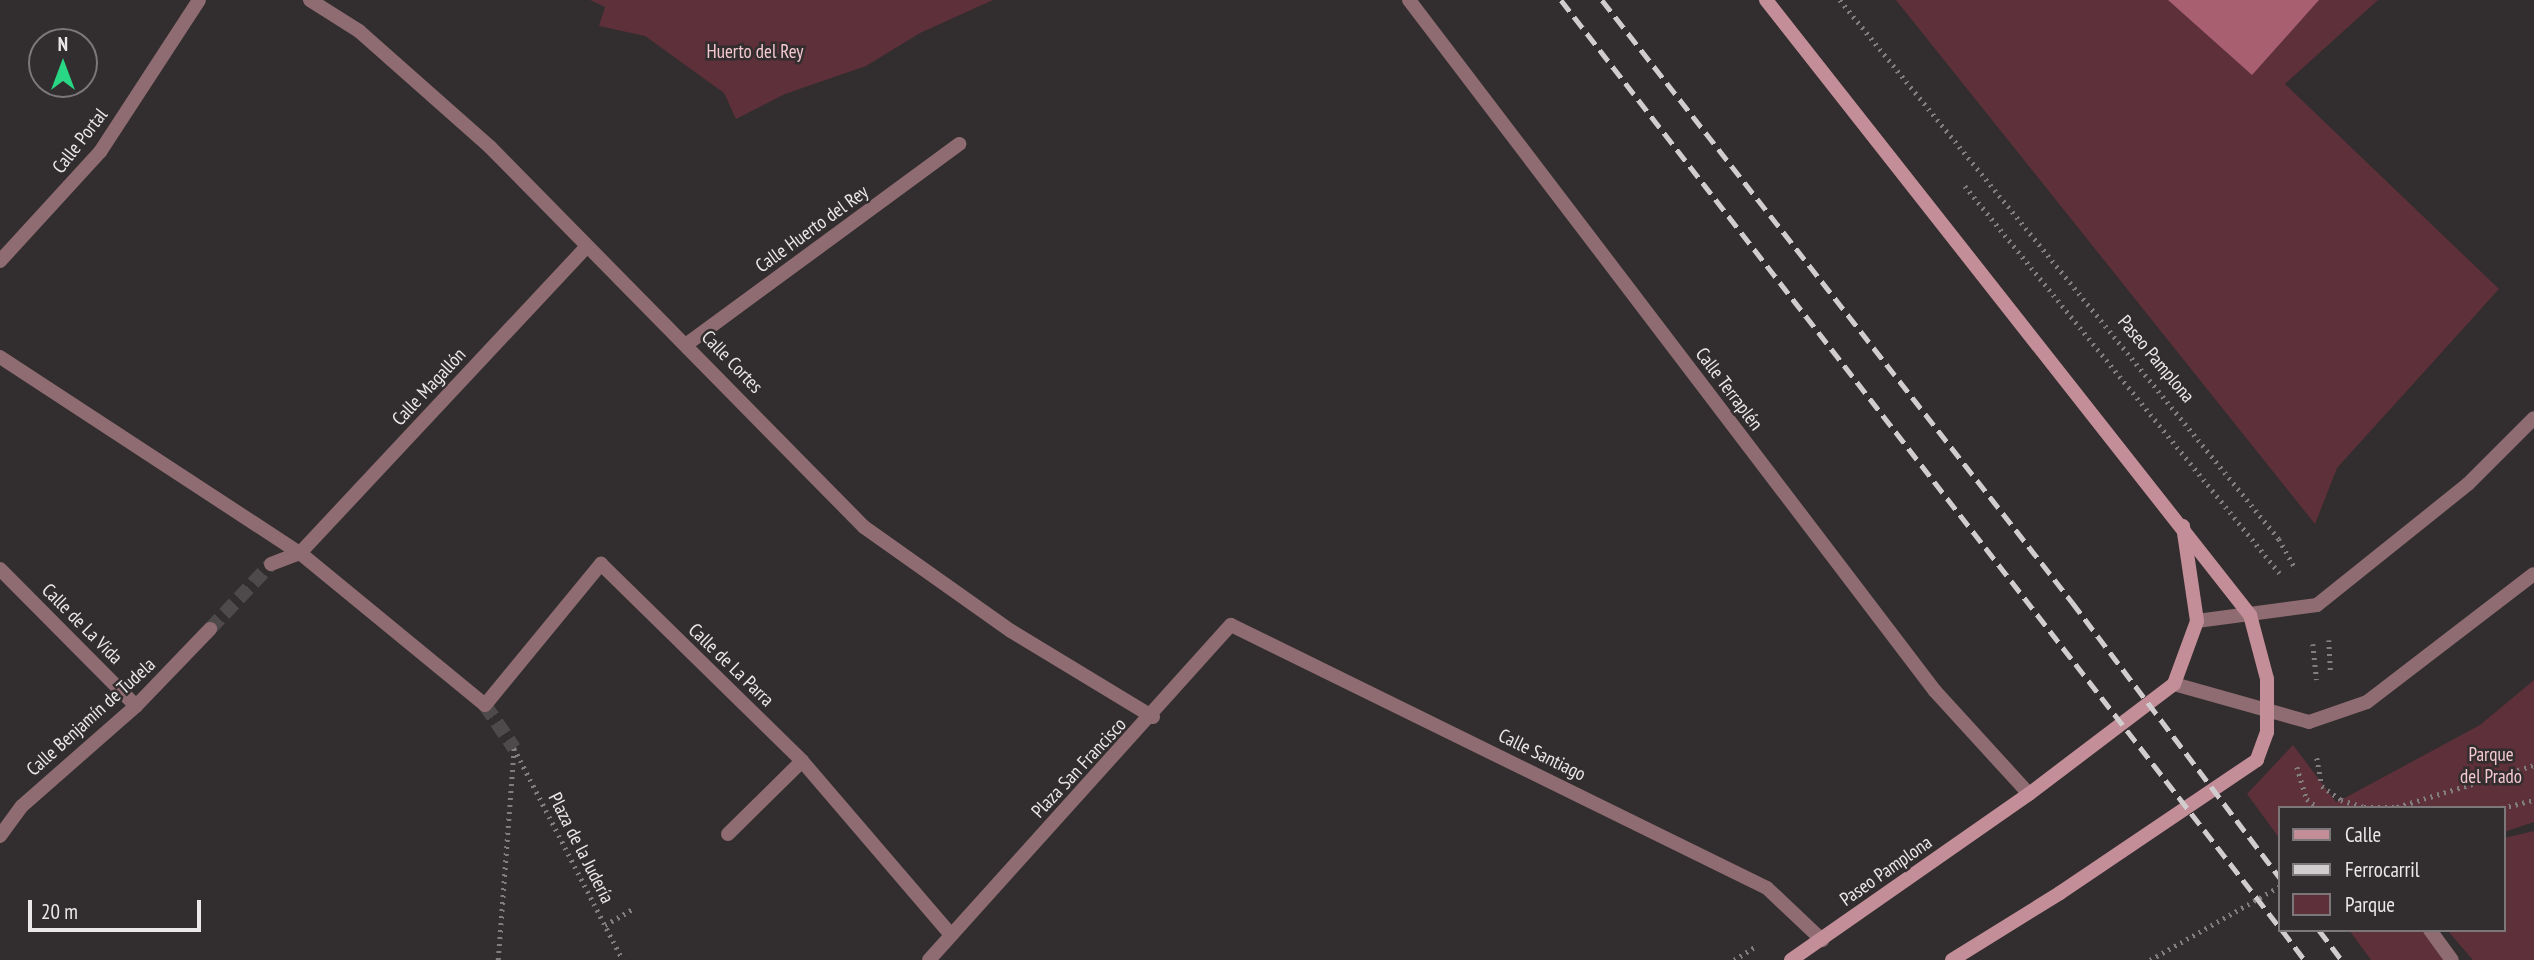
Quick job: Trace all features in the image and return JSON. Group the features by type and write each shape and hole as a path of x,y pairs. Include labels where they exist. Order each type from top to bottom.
{"main road":[{"path":"1766,0 2183,525 2250,615 2267,679 2267,732 2257,760 2060,893 1952,960"},
{"path":"2174,684 2197,621 2183,525"},
{"name":"Paseo Pamplona","path":"1791,960 2029,794 2174,684"}],"street":[{"name":"Calle Portal","path":"0,261 100,152 199,0"},
{"name":"Calle Cortes","path":"310,0 359,31 490,146 586,247 687,344 864,527 1011,631 1153,717"},
{"name":"Calle Terraplén","path":"1409,0 1935,691 2029,794"},
{"name":"Calle Huerto del Rey","path":"687,344 959,144"},
{"name":"Calle Magallón","path":"271,564 300,553 586,247"},
{"path":"0,357 300,553"},
{"path":"2197,621 2316,606 2468,484 2534,418"},
{"name":"Calle de La Parra","path":"300,553 485,705 601,564 802,761 951,935"},
{"name":"Calle de La Vida","path":"0,569 136,706"},
{"path":"2174,684 2309,722 2326,717 2367,702 2534,575"},
{"name":"Plaza San Francisco","path":"929,960 1153,717 1231,625"},
{"name":"Calle Santiago","path":"1231,625 1768,888 1822,940"},
{"name":"Calle Benjamín de Tudela","path":"0,836 22,806 136,706 210,629"},
{"path":"728,834 802,761"},
{"path":"2431,932 2452,960"}],"path":[{"name":"Paseo Pamplona","path":"1840,0 2279,539 2325,619 2333,661 2326,717 2318,744 2322,786 2341,800 2360,806"},
{"path":"2309,722 2297,759 2297,778 2307,799 2316,806"},
{"name":"Plaza de la Judería","path":"498,960 514,748 623,960"},
{"path":"2400,806 2534,765"},
{"path":"2506,807 2534,800"},
{"path":"2150,960 2278,887"},
{"path":"605,925 634,908"}],"green space":[{"name":"Huerto del Rey","path":"590,0 993,0 920,33 866,66 785,94 736,119 724,93 645,36 599,26 605,7"},
{"path":"1896,0 2378,0 2285,84 2499,289 2337,468 2315,524"},
{"name":"Parque del Prado","path":"2534,680 2534,822 2506,831 2506,806 2278,806 2278,836 2247,794 2293,745 2336,802 2480,725"},
{"path":"2534,831 2534,960 2473,960 2449,932 2506,932 2506,838"},
{"path":"2350,932 2432,932 2456,960 2371,960"}],"shaded area":[{"path":"2168,0 2319,0 2252,75"}],"tunnel":[{"path":"210,629 271,564"},
{"path":"485,705 514,748"}],"railway":[{"path":"1561,0 2278,925"},
{"path":"1602,0 2072,602 2278,875"},
{"path":"2284,932 2305,960"},
{"path":"2321,932 2342,960"}]}
